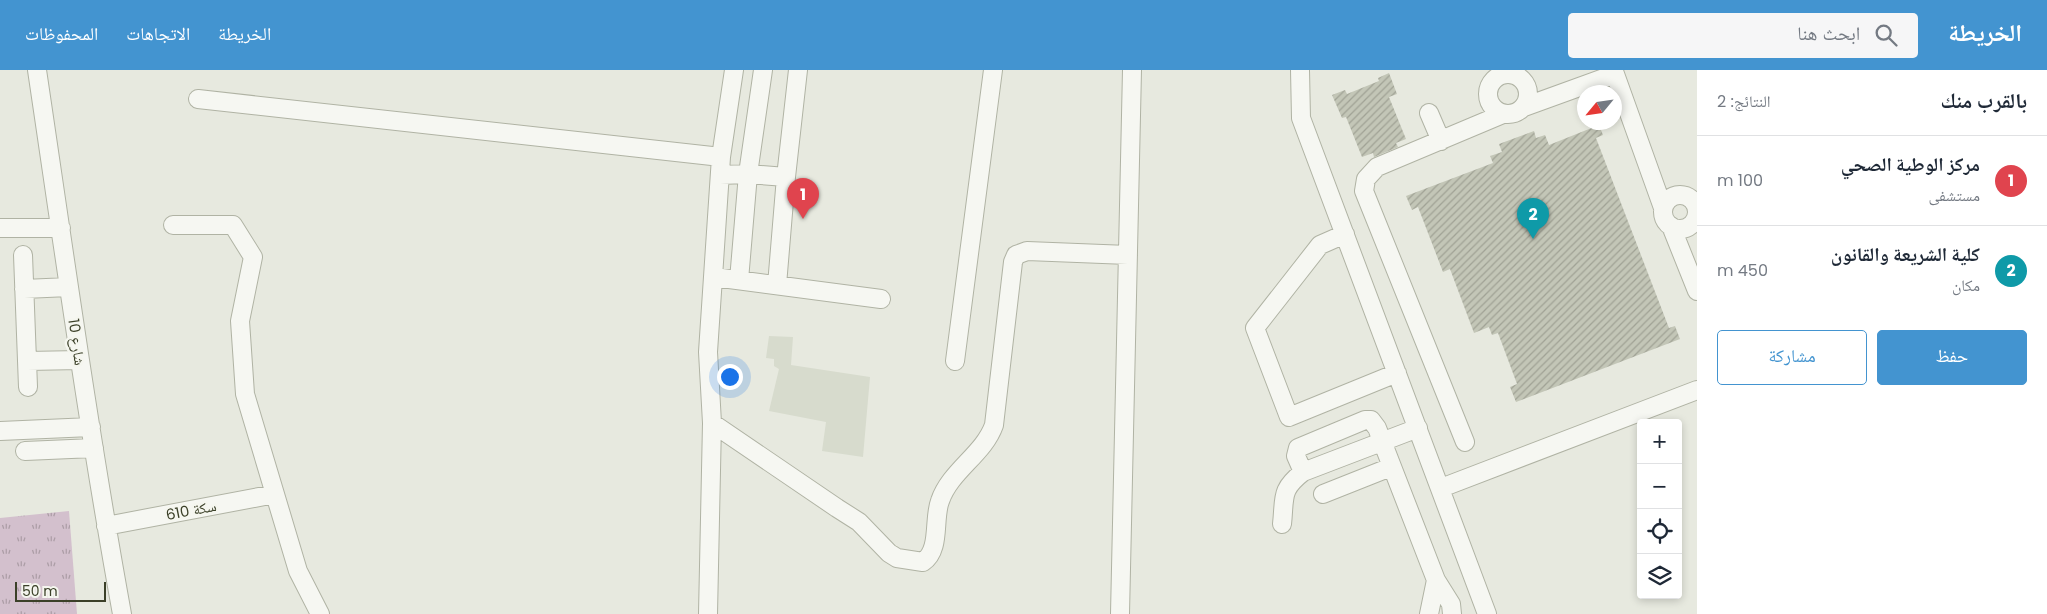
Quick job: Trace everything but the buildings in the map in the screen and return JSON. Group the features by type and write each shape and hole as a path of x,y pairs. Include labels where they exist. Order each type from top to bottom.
{"street":[{"name":"شارع 10","path":"37,70 90,427 122,614"},
{"path":"708,614 712,423 708,352 721,157 734,70"},
{"path":"739,280 748,174 763,70"},
{"path":"777,285 786,177 798,70"},
{"path":"955,361 993,70"},
{"path":"1120,614 1132,70"},
{"path":"1300,70 1301,118 1487,614"},
{"path":"1482,70 1492,106 1503,114"},
{"path":"1493,70 1498,70"},
{"path":"1465,442 1364,191 1366,178 1377,167 1479,126 1503,114 1515,114 1524,107 1614,72 1663,208 1664,218 1671,226 1697,292"},
{"path":"1479,126 1486,110 1489,86 1499,76 1511,74 1522,79 1536,96 1551,98"},
{"path":"1522,79 1527,101 1524,107"},
{"path":"198,99 721,157"},
{"path":"1429,113 1441,141"},
{"path":"720,175 748,174 786,177"},
{"path":"1663,208 1669,199 1679,195 1689,198 1695,205 1696,216 1690,225 1681,229 1671,226"},
{"path":"172,225 233,224 253,257 240,321 245,394 298,571 320,614"},
{"path":"0,228 61,228"},
{"path":"1345,234 1320,245 1254,328 1289,417 1398,373"},
{"path":"712,423 829,503 850,515 889,553 897,558 923,562 930,558 933,549 939,502 944,491 991,435 994,425 1013,262 1016,255 1027,250 1128,255"},
{"path":"23,255 28,387"},
{"path":"714,277 881,299"},
{"path":"24,289 69,287"},
{"path":"27,361 80,360"},
{"path":"1441,488 1697,390"},
{"path":"1303,472 1296,456 1298,448 1365,420 1371,420 1377,428 1381,443 1436,580 1451,604 1452,614"},
{"path":"0,431 90,427"},
{"path":"1282,524 1285,490 1303,472 1418,428"},
{"path":"25,450 94,448"},
{"path":"1323,494 1391,467"},
{"name":"سكة 610","path":"106,526 275,494"},
{"path":"1429,614 1436,580"}],"shaded area":[{"path":"769,336 793,337 791,365 870,377 863,457 822,451 826,422 769,411 779,369 774,366 774,359 766,358"}],"green space":[{"path":"69,511 77,614 0,614 0,518"}],"place":[{"name":"مركز الوطية الصحي","path":"803,219"},
{"name":"كلية الشريعة والقانون","path":"1533,239"}]}
